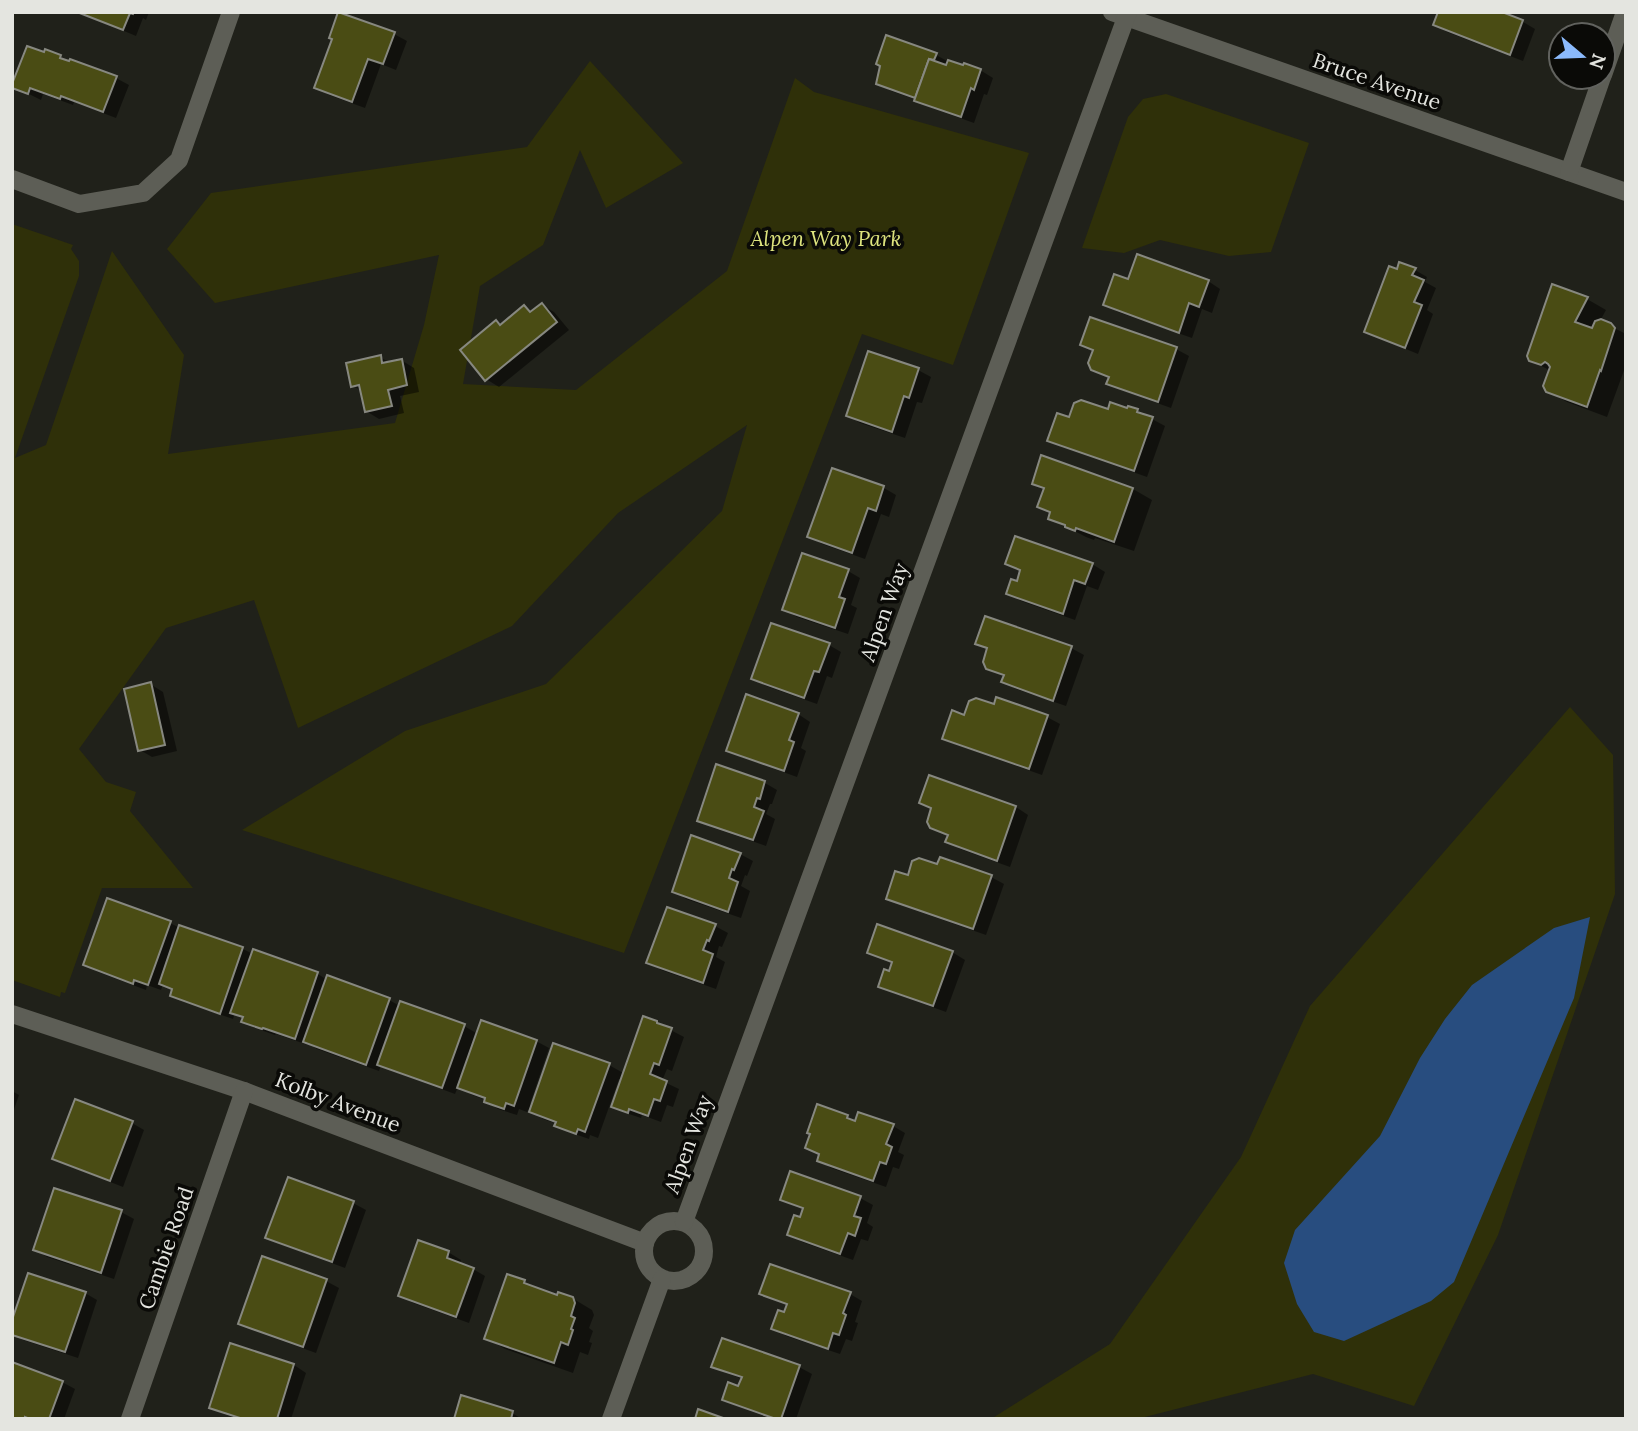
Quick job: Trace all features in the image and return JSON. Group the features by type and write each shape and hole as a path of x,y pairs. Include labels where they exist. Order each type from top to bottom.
{"street":[{"path":"12,179 79,204 142,193 179,160 231,12"},
{"path":"1617,35 1625,12"},
{"name":"Bruce Avenue","path":"1122,14 1626,192"},
{"name":"Alpen Way","path":"684,1222 1122,14"},
{"path":"1569,172 1598,91"},
{"name":"Kolby Avenue","path":"12,1014 244,1091 645,1243"},
{"name":"Cambie Road","path":"130,1419 244,1091"},
{"path":"665,1222 684,1222 699,1234 705,1252 703,1262 690,1277 681,1281 662,1279 654,1274 645,1260 645,1243 649,1234 665,1222"},
{"path":"611,1419 662,1279"}],"green space":[{"name":"Alpen Way Park","path":"590,61 683,163 606,208 580,150 543,245 480,286 463,384 576,390 727,271 795,78 814,92 1029,153 953,365 862,334 624,953 242,830 405,731 546,684 722,511 747,425 618,513 512,626 298,728 254,600 166,628 79,749 106,782 136,792 130,811 193,888 102,888 65,993 61,992 60,997 12,980 12,224 73,245 71,249 79,261 79,276 15,458 46,445 112,251 184,355 168,454 395,423 424,325 439,255 215,303 167,249 211,193 527,147"},
{"path":"1166,94 1309,143 1271,252 1229,256 1160,240 1124,253 1082,248 1128,117 1143,99"},
{"path":"1570,707 1613,755 1615,894 1498,1235 1414,1406 1313,1374 1137,1419 991,1419 1110,1344 1241,1157 1310,1006"}],"water":[{"path":"1590,917 1574,998 1454,1282 1431,1301 1344,1341 1314,1332 1297,1304 1284,1263 1295,1230 1380,1136 1420,1058 1445,1019 1472,985 1554,928"}],"building":[{"path":"77,12 134,12 130,13 123,30"},
{"path":"338,12 395,32 383,64 368,59 352,102 314,88 332,39 329,38"},
{"path":"1438,12 1502,12 1523,20 1510,55 1433,25"},
{"path":"886,35 937,53 934,60 929,59 915,98 876,84 880,66 876,64"},
{"path":"27,46 44,52 45,49 61,55 60,58 117,76 103,112 61,96 60,99 30,88 28,94 12,88"},
{"path":"929,59 946,65 948,60 963,65 964,63 981,69 961,117 914,101"},
{"path":"1137,254 1209,280 1199,307 1189,303 1179,333 1103,305 1114,274 1128,279"},
{"path":"1399,262 1416,268 1412,275 1424,280 1414,302 1422,305 1405,348 1364,332 1389,266 1397,269"},
{"path":"1552,284 1588,297 1575,322 1592,328 1595,321 1601,319 1615,328 1587,407 1546,392 1543,386 1550,367 1545,362 1541,365 1529,361 1527,356"},
{"path":"542,303 557,322 485,381 460,350 496,320 500,325 524,305 530,312"},
{"path":"1090,317 1177,347 1158,402 1106,384 1109,377 1091,370 1088,363 1093,350 1080,345"},
{"path":"868,351 919,368 909,398 904,396 892,432 846,416"},
{"path":"381,355 382,363 402,359 407,385 388,390 392,406 365,412 359,385 351,387 346,363"},
{"path":"1081,400 1108,409 1110,402 1127,408 1128,406 1153,417 1134,471 1047,441 1057,413 1069,417 1074,403"},
{"path":"1041,455 1133,488 1114,542 1076,528 1075,531 1065,527 1048,519 1050,512 1037,507 1044,488 1032,484"},
{"path":"832,468 884,486 876,511 868,508 852,553 807,537"},
{"path":"1015,536 1093,563 1085,584 1074,580 1063,614 1006,594 1011,579 1017,581 1020,570 1005,564"},
{"path":"802,553 849,569 839,597 845,599 835,628 782,610"},
{"path":"985,616 1072,646 1053,701 1001,682 1004,675 986,669 983,662 987,648 975,644"},
{"path":"771,623 830,643 819,672 814,671 804,698 751,679"},
{"path":"151,682 165,745 138,751 124,689"},
{"path":"746,694 799,713 789,740 794,742 784,771 726,751"},
{"path":"996,697 1048,715 1029,769 942,739 952,710 964,715 969,701 976,698 994,704"},
{"path":"716,764 765,781 760,799 757,798 754,807 764,811 753,840 697,821"},
{"path":"929,775 1016,806 997,861 945,842 948,835 930,828 927,822 931,808 919,803"},
{"path":"691,835 741,853 729,878 738,882 728,912 672,892"},
{"path":"940,857 992,875 973,929 886,899 895,871 908,875 912,861 919,858 937,864"},
{"path":"107,898 171,921 148,985 134,980 133,984 83,965"},
{"path":"667,907 716,924 703,950 713,954 703,983 646,963"},
{"path":"877,924 953,951 933,1006 878,987 884,969 889,971 892,962 867,953"},
{"path":"179,925 243,947 220,1014 170,996 172,989 159,984"},
{"path":"253,949 318,972 295,1039 241,1022 243,1017 230,1013"},
{"path":"327,975 390,998 366,1065 303,1042"},
{"path":"400,1001 465,1024 442,1088 377,1065"},
{"path":"643,1016 672,1028 659,1065 654,1063 650,1074 667,1081 660,1101 654,1099 648,1116 629,1109 628,1113 611,1107"},
{"path":"481,1020 537,1040 514,1106 506,1103 504,1109 484,1102 485,1098 457,1088"},
{"path":"553,1043 610,1063 585,1132 578,1129 576,1134 554,1126 556,1122 529,1112"},
{"path":"75,1099 133,1121 110,1181 52,1159"},
{"path":"817,1104 848,1115 847,1118 855,1121 858,1112 894,1124 886,1144 892,1147 886,1164 880,1162 873,1181 817,1161 819,1154 805,1148"},
{"path":"790,1171 861,1196 854,1216 861,1218 855,1236 848,1233 840,1254 787,1235 794,1215 800,1217 803,1208 780,1200"},
{"path":"288,1177 354,1201 332,1262 265,1238"},
{"path":"54,1188 122,1210 101,1273 33,1250"},
{"path":"418,1240 449,1251 447,1258 474,1268 456,1317 398,1296"},
{"path":"262,1256 327,1279 303,1347 238,1324"},
{"path":"770,1264 851,1292 839,1335 833,1333 828,1349 771,1329 778,1310 784,1312 787,1304 759,1294"},
{"path":"28,1273 86,1292 65,1352 12,1335 12,1320"},
{"path":"507,1274 557,1295 558,1292 573,1297 573,1330 568,1345 561,1342 554,1363 484,1339"},
{"path":"722,1338 800,1365 781,1419 722,1400 728,1382 738,1386 742,1377 711,1367"},
{"path":"230,1343 294,1364 277,1419 243,1419 209,1408"},
{"path":"12,1362 63,1381 49,1419 12,1419"},
{"path":"461,1395 513,1411 511,1419 454,1419"},
{"path":"698,1409 726,1419 695,1419"}]}
